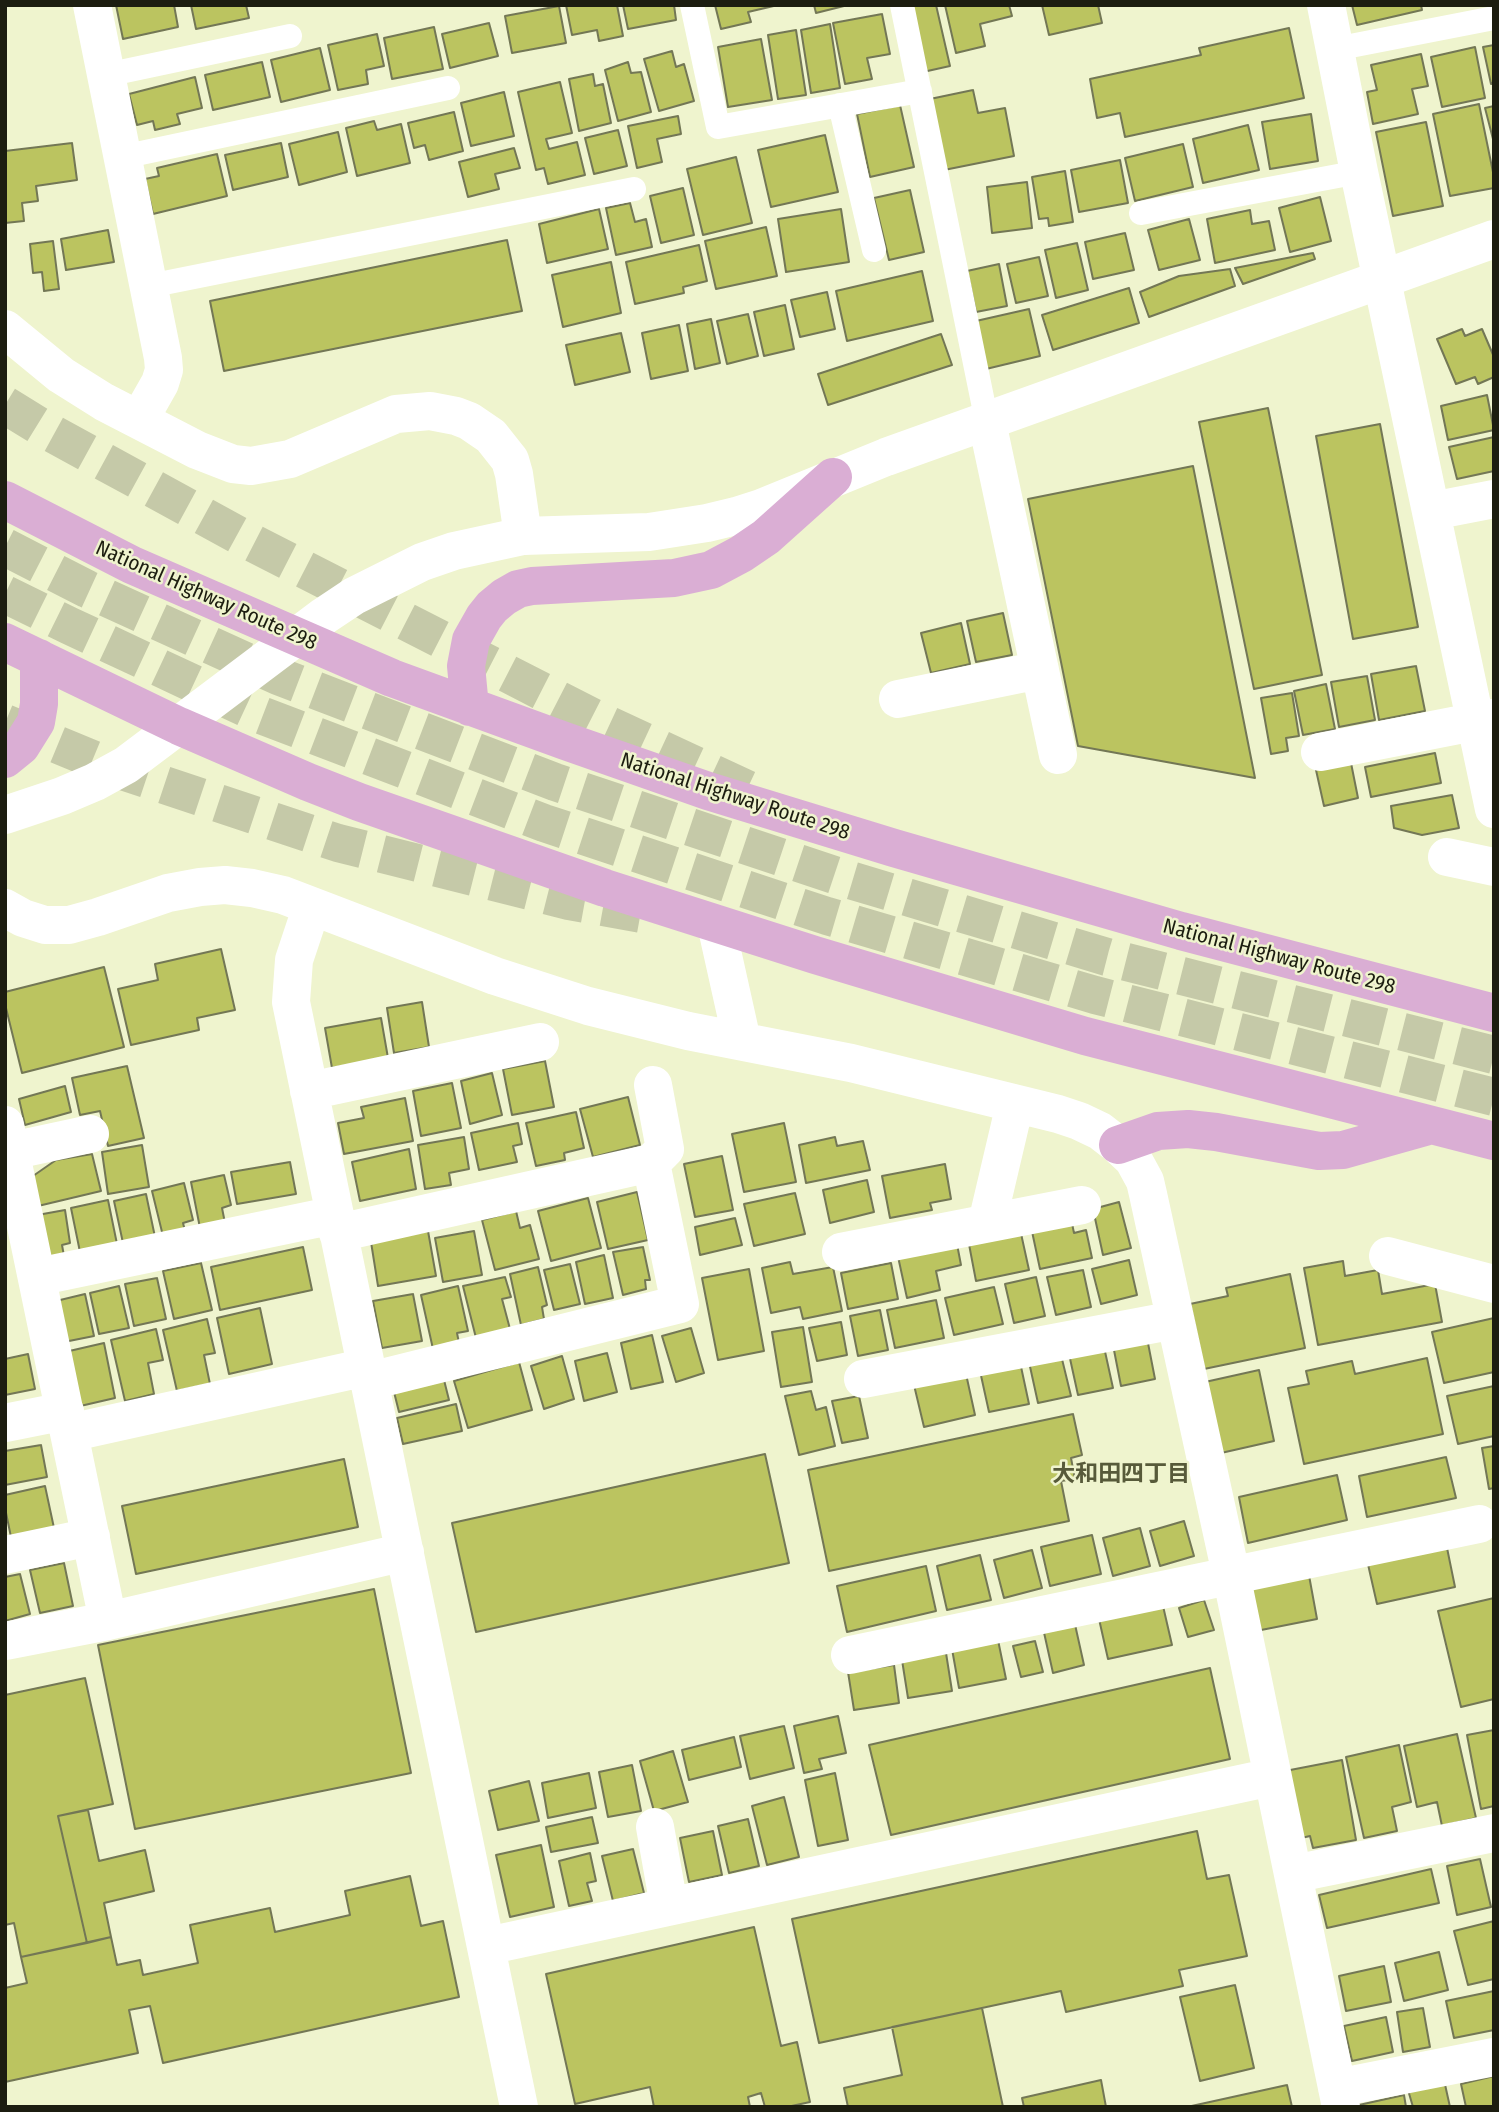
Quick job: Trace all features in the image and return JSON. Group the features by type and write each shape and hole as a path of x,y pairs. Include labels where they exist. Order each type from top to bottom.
{"highway":[{"path":"470,707 467,666 471,640 484,617 504,597 518,589 533,586 674,578 711,570 766,537 833,477"},
{"name":"National Highway Route 298","path":"5,500 132,565 392,678 708,791 1181,932 1494,1013"},
{"path":"22,650 179,726 308,782 533,864 716,924 1085,1036 1494,1141"},
{"path":"5,759 21,746 36,722 38,704 22,650"},
{"path":"1118,1145 1158,1131 1188,1129 1319,1151 1343,1150 1432,1125"}],"street":[{"path":"92,5 163,358 164,370 160,383 139,419"},
{"path":"1326,5 1432,511 1485,720 1494,809"},
{"path":"5,815 62,796 126,765 295,637 354,596 422,562 454,551 523,536 649,532 707,523 761,508 833,477 1494,239"},
{"path":"5,329 61,375 104,402 217,459 233,464 251,466 290,460 396,414 430,411 469,421 491,436 510,460 523,536"},
{"path":"988,422 1058,755"},
{"path":"1432,511 1494,499"},
{"path":"898,699 1040,670"},
{"path":"1320,752 1485,720"},
{"path":"1447,857 1494,867"},
{"path":"5,908 23,918 45,925 69,925 168,893 200,887 252,888 283,895 495,976 576,1002 678,1029 851,1063 1079,1121 1100,1131 1133,1159 1145,1181 1231,1574 1339,2098 1494,2057"},
{"path":"312,906 294,960 292,1002 519,2107"},
{"path":"716,924 742,1041"},
{"path":"309,1091 540,1042"},
{"path":"37,1277 336,1224 651,1163 665,1149 653,1085"},
{"path":"987,1223 1015,1104"},
{"path":"90,1134 8,1138 108,1621"},
{"path":"5,1423 67,1422 368,1374 680,1304 651,1163"},
{"path":"841,1252 1082,1205"},
{"path":"1388,1256 1494,1284"},
{"path":"863,1379 1175,1320"},
{"path":"850,1655 1479,1524"},
{"path":"5,1555 91,1537"},
{"path":"5,1641 108,1621 405,1552"},
{"path":"486,1946 1272,1777"},
{"path":"655,1828 669,1906"},
{"path":"1293,1874 1494,1833"}],"lane":[{"path":"692,5 718,127 920,91"},
{"path":"902,5 988,422"},
{"path":"1335,49 1494,18"},
{"path":"106,75 290,36"},
{"path":"122,157 448,88"},
{"path":"840,105 874,250"},
{"path":"1140,213 1359,172"},
{"path":"149,286 634,189"}],"building":[{"path":"116,5 174,5 178,27 123,39"},
{"path":"191,5 246,5 249,18 196,29"},
{"path":"566,5 617,5 623,36 599,41 597,30 572,35"},
{"path":"623,5 674,5 676,20 628,29"},
{"path":"715,5 778,5 748,12 751,22 721,29"},
{"path":"814,5 848,5 816,13"},
{"path":"908,5 936,5 950,66 923,72"},
{"path":"945,5 1009,5 1012,16 980,24 985,46 956,53"},
{"path":"1042,5 1098,5 1102,23 1049,35"},
{"path":"1352,5 1421,5 1422,10 1357,25"},
{"path":"559,6 566,43 512,53 505,16"},
{"path":"882,14 890,54 867,58 872,79 845,84 833,23"},
{"path":"489,23 498,56 450,68 442,34"},
{"path":"830,24 840,88 811,93 801,30"},
{"path":"434,27 443,69 392,79 384,38"},
{"path":"1289,28 1304,98 1125,137 1120,113 1097,118 1090,79 1201,55 1199,48"},
{"path":"796,30 806,95 778,99 768,35"},
{"path":"377,34 384,66 366,70 368,84 338,90 328,45"},
{"path":"761,39 772,100 728,107 718,47"},
{"path":"1494,45 1494,83 1491,84 1483,47"},
{"path":"1475,47 1485,98 1442,107 1431,57"},
{"path":"320,48 330,90 281,102 271,60"},
{"path":"672,51 676,67 684,64 694,101 659,111 644,59"},
{"path":"1421,54 1428,86 1412,89 1418,114 1373,124 1367,92 1377,90 1371,65"},
{"path":"262,62 270,97 213,110 205,75"},
{"path":"628,62 631,73 641,72 651,112 618,121 605,70"},
{"path":"593,74 595,86 603,84 611,123 579,131 569,79"},
{"path":"195,77 202,108 177,114 180,124 155,130 153,121 137,125 129,94"},
{"path":"560,82 572,133 546,139 549,149 577,142 585,175 548,184 544,168 536,170 518,92"},
{"path":"973,90 978,113 1005,108 1014,156 944,170 930,99"},
{"path":"504,92 514,136 471,146 461,103"},
{"path":"1479,104 1494,188 1450,196 1433,114"},
{"path":"900,105 914,167 870,177 857,114"},
{"path":"1494,106 1494,143 1485,108"},
{"path":"454,112 463,151 429,160 425,145 414,148 408,123"},
{"path":"1311,114 1318,161 1270,169 1262,122"},
{"path":"678,116 681,134 657,139 662,162 637,168 628,126"},
{"path":"374,121 377,130 401,124 410,163 357,176 346,128"},
{"path":"1426,122 1443,206 1393,216 1376,132"},
{"path":"1248,125 1259,170 1203,183 1193,139"},
{"path":"618,130 627,166 594,174 585,138"},
{"path":"338,132 347,172 299,185 289,144"},
{"path":"825,135 838,192 771,207 758,150"},
{"path":"72,143 77,180 36,186 38,201 22,203 24,221 5,223 5,151"},
{"path":"281,143 288,177 233,190 225,155"},
{"path":"1183,144 1193,187 1135,201 1125,158"},
{"path":"514,148 520,168 495,174 499,189 468,197 459,162"},
{"path":"217,154 227,196 153,214 145,179 159,176 157,168"},
{"path":"736,157 752,223 703,235 687,169"},
{"path":"1120,160 1128,203 1079,212 1071,170"},
{"path":"1065,171 1073,222 1049,226 1048,218 1039,219 1032,177"},
{"path":"1027,182 1032,228 992,233 987,187"},
{"path":"683,188 694,235 661,243 650,196"},
{"path":"910,190 924,252 889,260 874,198"},
{"path":"1320,197 1331,241 1290,252 1279,208"},
{"path":"630,203 635,222 646,219 652,247 616,255 606,208"},
{"path":"599,209 608,249 547,263 539,224"},
{"path":"841,209 849,262 786,272 778,219"},
{"path":"1250,210 1252,224 1269,221 1275,250 1215,263 1207,219"},
{"path":"1189,219 1200,260 1159,270 1148,230"},
{"path":"766,227 777,276 716,289 705,241"},
{"path":"108,230 114,262 66,270 61,239"},
{"path":"1125,233 1134,270 1093,279 1085,242"},
{"path":"507,240 522,311 224,371 210,301"},
{"path":"53,241 59,289 44,291 42,272 33,273 30,244"},
{"path":"1077,243 1088,290 1056,298 1045,250"},
{"path":"699,245 707,281 683,287 684,293 635,304 626,262"},
{"path":"1313,253 1315,259 1243,284 1235,268"},
{"path":"1039,257 1048,296 1016,303 1007,264"},
{"path":"611,262 621,313 563,327 552,275"},
{"path":"999,264 1007,306 976,312 967,271"},
{"path":"1230,269 1235,286 1149,317 1140,292 1179,276"},
{"path":"922,271 933,321 847,341 836,291"},
{"path":"1129,288 1139,323 1053,350 1042,315"},
{"path":"827,292 835,329 800,337 791,300"},
{"path":"785,305 794,349 764,356 754,312"},
{"path":"1029,309 1040,356 986,369 976,321"},
{"path":"748,314 758,356 727,364 717,321"},
{"path":"711,319 720,363 695,369 687,324"},
{"path":"679,325 688,371 651,379 642,333"},
{"path":"1462,329 1465,336 1482,329 1494,357 1494,377 1478,384 1475,377 1456,384 1437,339"},
{"path":"621,333 630,372 575,385 566,345"},
{"path":"941,334 952,365 828,405 818,374"},
{"path":"1487,395 1494,430 1448,440 1441,406"},
{"path":"1268,408 1322,675 1254,689 1199,422"},
{"path":"1380,424 1418,627 1353,639 1316,436"},
{"path":"1494,437 1494,471 1457,479 1449,447"},
{"path":"1193,466 1255,778 1078,746 1028,499"},
{"path":"1003,613 1012,655 976,662 967,621"},
{"path":"961,623 970,664 931,673 921,633"},
{"path":"1416,666 1425,711 1379,720 1371,674"},
{"path":"1367,676 1375,720 1339,727 1331,682"},
{"path":"1326,684 1335,729 1303,735 1294,691"},
{"path":"1292,693 1299,736 1286,738 1288,751 1271,754 1261,698"},
{"path":"1349,753 1358,798 1324,806 1314,761"},
{"path":"1435,753 1441,783 1371,797 1365,767"},
{"path":"1452,795 1459,828 1422,835 1394,828 1391,806"},
{"path":"221,949 235,1010 197,1018 199,1030 131,1045 118,989 158,980 155,964"},
{"path":"104,967 124,1047 22,1073 5,1004 5,992"},
{"path":"422,1002 429,1047 394,1053 387,1008"},
{"path":"381,1018 388,1058 332,1068 325,1028"},
{"path":"545,1061 554,1107 512,1115 503,1069"},
{"path":"127,1066 144,1138 108,1146 100,1111 80,1115 72,1078"},
{"path":"492,1073 502,1115 470,1124 461,1081"},
{"path":"452,1083 461,1128 421,1136 413,1091"},
{"path":"65,1086 71,1112 25,1125 19,1099"},
{"path":"628,1097 640,1145 593,1157 580,1109"},
{"path":"405,1098 413,1141 344,1154 338,1123 364,1118 361,1107"},
{"path":"576,1112 584,1148 564,1153 565,1160 536,1166 526,1123"},
{"path":"518,1123 522,1144 513,1146 517,1162 479,1170 471,1133"},
{"path":"784,1123 796,1182 744,1192 732,1134"},
{"path":"464,1137 469,1169 449,1173 451,1185 425,1189 418,1145"},
{"path":"835,1137 837,1146 863,1141 870,1170 806,1183 799,1145"},
{"path":"142,1145 149,1187 108,1194 102,1152"},
{"path":"409,1149 416,1189 360,1201 352,1162"},
{"path":"92,1154 101,1191 38,1206 33,1176 56,1160"},
{"path":"722,1156 733,1210 695,1217 684,1164"},
{"path":"290,1162 296,1194 237,1204 231,1172"},
{"path":"945,1164 951,1199 930,1203 932,1210 890,1218 882,1176"},
{"path":"224,1175 231,1205 222,1208 225,1223 200,1228 191,1182"},
{"path":"867,1180 874,1212 830,1223 823,1190"},
{"path":"184,1183 193,1220 183,1223 185,1231 163,1236 152,1191"},
{"path":"637,1192 648,1240 608,1249 597,1202"},
{"path":"795,1193 805,1234 754,1246 744,1204"},
{"path":"146,1194 155,1237 123,1243 114,1201"},
{"path":"588,1198 601,1248 551,1261 538,1211"},
{"path":"108,1200 117,1244 80,1252 71,1208"},
{"path":"1119,1202 1131,1248 1103,1255 1093,1209"},
{"path":"65,1210 70,1243 62,1245 64,1256 39,1260 32,1216"},
{"path":"516,1211 520,1228 530,1225 539,1259 495,1270 482,1220"},
{"path":"1070,1214 1074,1233 1086,1230 1092,1258 1040,1269 1030,1222"},
{"path":"735,1218 742,1245 700,1255 695,1227"},
{"path":"1020,1229 1029,1270 976,1281 968,1239"},
{"path":"428,1231 436,1276 378,1286 371,1242"},
{"path":"474,1231 482,1275 443,1282 435,1238"},
{"path":"956,1239 961,1265 936,1271 940,1290 907,1298 897,1252"},
{"path":"303,1247 312,1290 220,1310 211,1267"},
{"path":"643,1247 650,1280 645,1280 646,1289 623,1295 613,1252"},
{"path":"604,1255 613,1298 585,1304 576,1262"},
{"path":"1129,1260 1137,1295 1101,1304 1092,1269"},
{"path":"1343,1261 1345,1276 1378,1270 1382,1294 1435,1284 1442,1322 1318,1345 1304,1268"},
{"path":"790,1262 793,1274 833,1267 842,1311 803,1319 800,1307 771,1313 762,1268"},
{"path":"201,1263 212,1310 174,1319 163,1271"},
{"path":"891,1263 898,1299 848,1309 841,1273"},
{"path":"570,1264 580,1304 554,1310 544,1270"},
{"path":"538,1267 547,1305 542,1307 544,1319 521,1325 510,1274"},
{"path":"749,1269 764,1351 718,1360 702,1278"},
{"path":"1083,1270 1091,1307 1056,1315 1047,1277"},
{"path":"1290,1274 1305,1348 1204,1369 1190,1304 1228,1296 1226,1288"},
{"path":"505,1277 511,1297 502,1299 510,1329 476,1338 463,1286"},
{"path":"1036,1277 1045,1316 1014,1323 1005,1284"},
{"path":"157,1278 166,1319 134,1326 125,1284"},
{"path":"119,1286 129,1328 99,1334 90,1293"},
{"path":"458,1286 468,1331 457,1333 459,1343 433,1349 421,1295"},
{"path":"994,1287 1003,1324 954,1335 945,1298"},
{"path":"85,1294 94,1336 64,1342 56,1301"},
{"path":"413,1294 422,1341 382,1348 373,1301"},
{"path":"936,1300 944,1338 895,1348 887,1310"},
{"path":"260,1308 272,1364 229,1374 217,1318"},
{"path":"880,1310 888,1350 858,1356 850,1316"},
{"path":"1494,1318 1494,1372 1444,1383 1432,1332"},
{"path":"207,1319 215,1353 204,1355 210,1384 177,1391 163,1330"},
{"path":"841,1322 847,1355 817,1361 809,1328"},
{"path":"803,1327 812,1382 781,1387 772,1332"},
{"path":"691,1328 704,1373 676,1382 662,1336"},
{"path":"156,1329 163,1360 148,1363 154,1394 125,1401 111,1340"},
{"path":"652,1335 663,1382 631,1389 621,1343"},
{"path":"1147,1338 1155,1379 1121,1386 1113,1345"},
{"path":"104,1343 115,1398 76,1407 65,1352"},
{"path":"1104,1347 1113,1388 1078,1395 1069,1354"},
{"path":"607,1353 617,1392 584,1401 575,1361"},
{"path":"28,1354 35,1389 5,1395 5,1359"},
{"path":"1061,1355 1071,1396 1038,1403 1029,1362"},
{"path":"562,1356 574,1399 544,1409 531,1366"},
{"path":"1427,1358 1443,1434 1304,1464 1288,1388 1309,1384 1306,1371 1352,1361 1355,1374"},
{"path":"519,1362 532,1410 468,1428 454,1381"},
{"path":"1020,1362 1029,1404 989,1412 980,1371"},
{"path":"1259,1370 1274,1441 1221,1453 1205,1382"},
{"path":"966,1374 975,1415 924,1427 914,1385"},
{"path":"444,1380 449,1400 399,1412 394,1392"},
{"path":"1494,1386 1494,1436 1458,1444 1447,1396"},
{"path":"811,1391 816,1410 826,1407 835,1446 799,1455 785,1396"},
{"path":"859,1396 868,1438 842,1443 832,1401"},
{"path":"456,1404 462,1431 403,1444 397,1418"},
{"path":"1073,1414 1082,1455 1071,1458 1075,1479 1061,1481 1069,1521 829,1571 808,1470"},
{"path":"41,1445 47,1477 5,1485 5,1451"},
{"path":"1494,1446 1494,1488 1489,1489 1482,1448"},
{"path":"765,1454 789,1563 476,1632 452,1523"},
{"path":"1446,1457 1456,1498 1367,1517 1359,1476"},
{"path":"344,1459 358,1527 136,1574 122,1506"},
{"path":"1337,1475 1347,1520 1248,1543 1239,1497"},
{"path":"45,1486 54,1528 11,1537 5,1495"},
{"path":"1184,1521 1194,1556 1160,1566 1150,1531"},
{"path":"1140,1528 1150,1566 1113,1576 1103,1538"},
{"path":"1092,1535 1101,1574 1050,1586 1041,1547"},
{"path":"1446,1543 1455,1587 1377,1604 1367,1560"},
{"path":"1032,1550 1042,1588 1004,1598 994,1560"},
{"path":"980,1555 991,1600 947,1610 937,1566"},
{"path":"64,1563 73,1606 40,1613 30,1570"},
{"path":"926,1566 936,1611 847,1632 837,1586"},
{"path":"1308,1570 1317,1619 1251,1632 1242,1582"},
{"path":"20,1574 30,1614 5,1621 5,1577"},
{"path":"374,1589 411,1773 135,1829 98,1645"},
{"path":"1494,1598 1494,1699 1461,1707 1438,1611"},
{"path":"1204,1600 1214,1630 1188,1637 1179,1608"},
{"path":"1163,1606 1172,1645 1108,1659 1099,1619"},
{"path":"1074,1620 1084,1665 1053,1673 1043,1628"},
{"path":"998,1640 1006,1679 959,1688 952,1649"},
{"path":"1035,1641 1043,1672 1021,1677 1013,1646"},
{"path":"946,1653 952,1691 908,1698 902,1660"},
{"path":"894,1665 899,1703 854,1710 848,1672"},
{"path":"1210,1668 1230,1759 891,1835 869,1745"},
{"path":"85,1678 113,1804 58,1816 87,1943 21,1957 14,1923 5,1925 5,1695"},
{"path":"838,1716 846,1753 819,1759 822,1769 804,1773 794,1726"},
{"path":"784,1726 794,1768 750,1779 740,1736"},
{"path":"1494,1730 1494,1806 1481,1809 1467,1735"},
{"path":"1457,1734 1476,1818 1442,1826 1437,1802 1417,1807 1404,1746"},
{"path":"734,1737 741,1767 689,1780 682,1750"},
{"path":"1399,1745 1411,1802 1392,1807 1397,1831 1364,1838 1346,1757"},
{"path":"673,1751 688,1802 654,1811 640,1761"},
{"path":"1342,1760 1356,1840 1313,1848 1310,1836 1297,1839 1285,1771"},
{"path":"632,1765 641,1811 608,1817 599,1772"},
{"path":"589,1773 596,1808 548,1818 542,1783"},
{"path":"835,1773 848,1840 818,1846 805,1780"},
{"path":"529,1781 539,1821 498,1830 489,1791"},
{"path":"784,1797 799,1857 767,1865 752,1806"},
{"path":"88,1810 99,1861 145,1850 154,1891 104,1903 111,1937 87,1943 58,1816"},
{"path":"592,1817 598,1843 551,1852 546,1827"},
{"path":"748,1819 759,1866 729,1873 718,1826"},
{"path":"713,1831 722,1875 689,1882 680,1838"},
{"path":"1197,1831 1207,1879 1229,1875 1247,1956 1179,1970 1183,1986 1066,2012 1061,1991 819,2043 792,1919"},
{"path":"541,1845 554,1907 510,1917 496,1855"},
{"path":"633,1849 644,1893 613,1901 602,1856"},
{"path":"590,1853 596,1881 587,1883 592,1901 569,1906 559,1861"},
{"path":"1480,1859 1491,1907 1457,1915 1447,1866"},
{"path":"1431,1869 1439,1903 1327,1928 1319,1895"},
{"path":"410,1876 421,1926 443,1921 459,1997 163,2063 150,2006 129,2010 138,2053 5,2082 5,1988 27,1983 21,1957 111,1937 117,1965 140,1960 143,1975 198,1963 190,1925 270,1908 275,1932 350,1915 345,1891"},
{"path":"1494,1921 1494,1979 1468,1985 1454,1931"},
{"path":"754,1927 781,2046 797,2042 810,2102 787,2107 765,2107 761,2093 748,2097 750,2107 654,2107 650,2087 575,2104 546,1974"},
{"path":"1439,1952 1448,1990 1404,2001 1395,1963"},
{"path":"1384,1966 1391,2002 1346,2011 1339,1976"},
{"path":"1235,1985 1254,2068 1200,2081 1180,1997"},
{"path":"1494,1991 1494,2030 1454,2038 1446,2001"},
{"path":"982,2008 1003,2107 848,2107 844,2088 902,2075 892,2027"},
{"path":"1423,2008 1430,2047 1403,2052 1397,2012"},
{"path":"1386,2017 1393,2052 1352,2061 1344,2026"},
{"path":"1494,2076 1494,2107 1466,2107 1461,2084"},
{"path":"1101,2080 1106,2107 1024,2107 1022,2098"},
{"path":"1444,2080 1450,2107 1413,2107 1408,2090"},
{"path":"1287,2085 1292,2107 1187,2107"},
{"path":"1404,2095 1406,2107 1359,2107 1359,2105"}],"tunnel":[{"path":"5,405 249,541 596,719 749,790"},
{"path":"5,547 87,589 278,676 555,782 840,877 1107,957 1494,1055"},
{"path":"5,594 261,715 544,823 827,916 1095,995 1494,1097"},
{"path":"5,723 119,770 338,843 569,901 652,916"}],"district":[{"name":"大和田四丁目","path":"1121,1475"}]}
